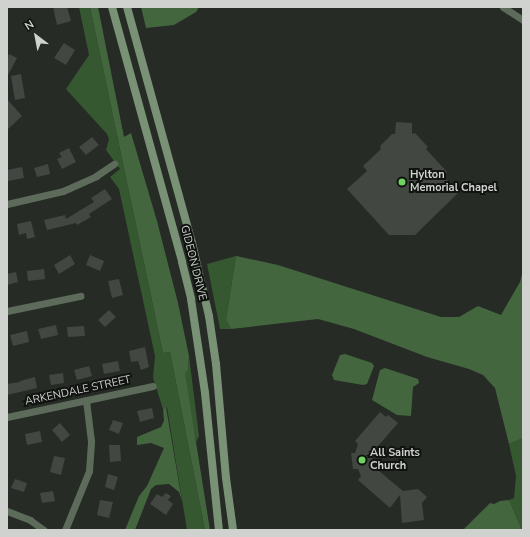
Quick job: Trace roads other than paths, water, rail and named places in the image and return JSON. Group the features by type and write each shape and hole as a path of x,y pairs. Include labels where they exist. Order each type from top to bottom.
{"main road":[{"name":"GIDEON DRIVE","path":"112,7 191,299 205,393 219,530"},
{"name":"GIDEON DRIVE","path":"127,7 192,243 209,316 216,364 226,478 233,530"},
{"path":"123,49 137,44"}],"street":[{"path":"503,7 523,20"},
{"path":"7,204 63,191 96,176 114,164"},
{"path":"7,310 80,296"},
{"name":"ARKENDALE STREET","path":"7,417 153,386"},
{"path":"65,530 89,471 92,441 86,400"},
{"path":"7,511 30,520 44,530"}],"place":[{"name":"Hylton Memorial Chapel","path":"402,182"},
{"name":"All Saints Church","path":"362,460"}]}
